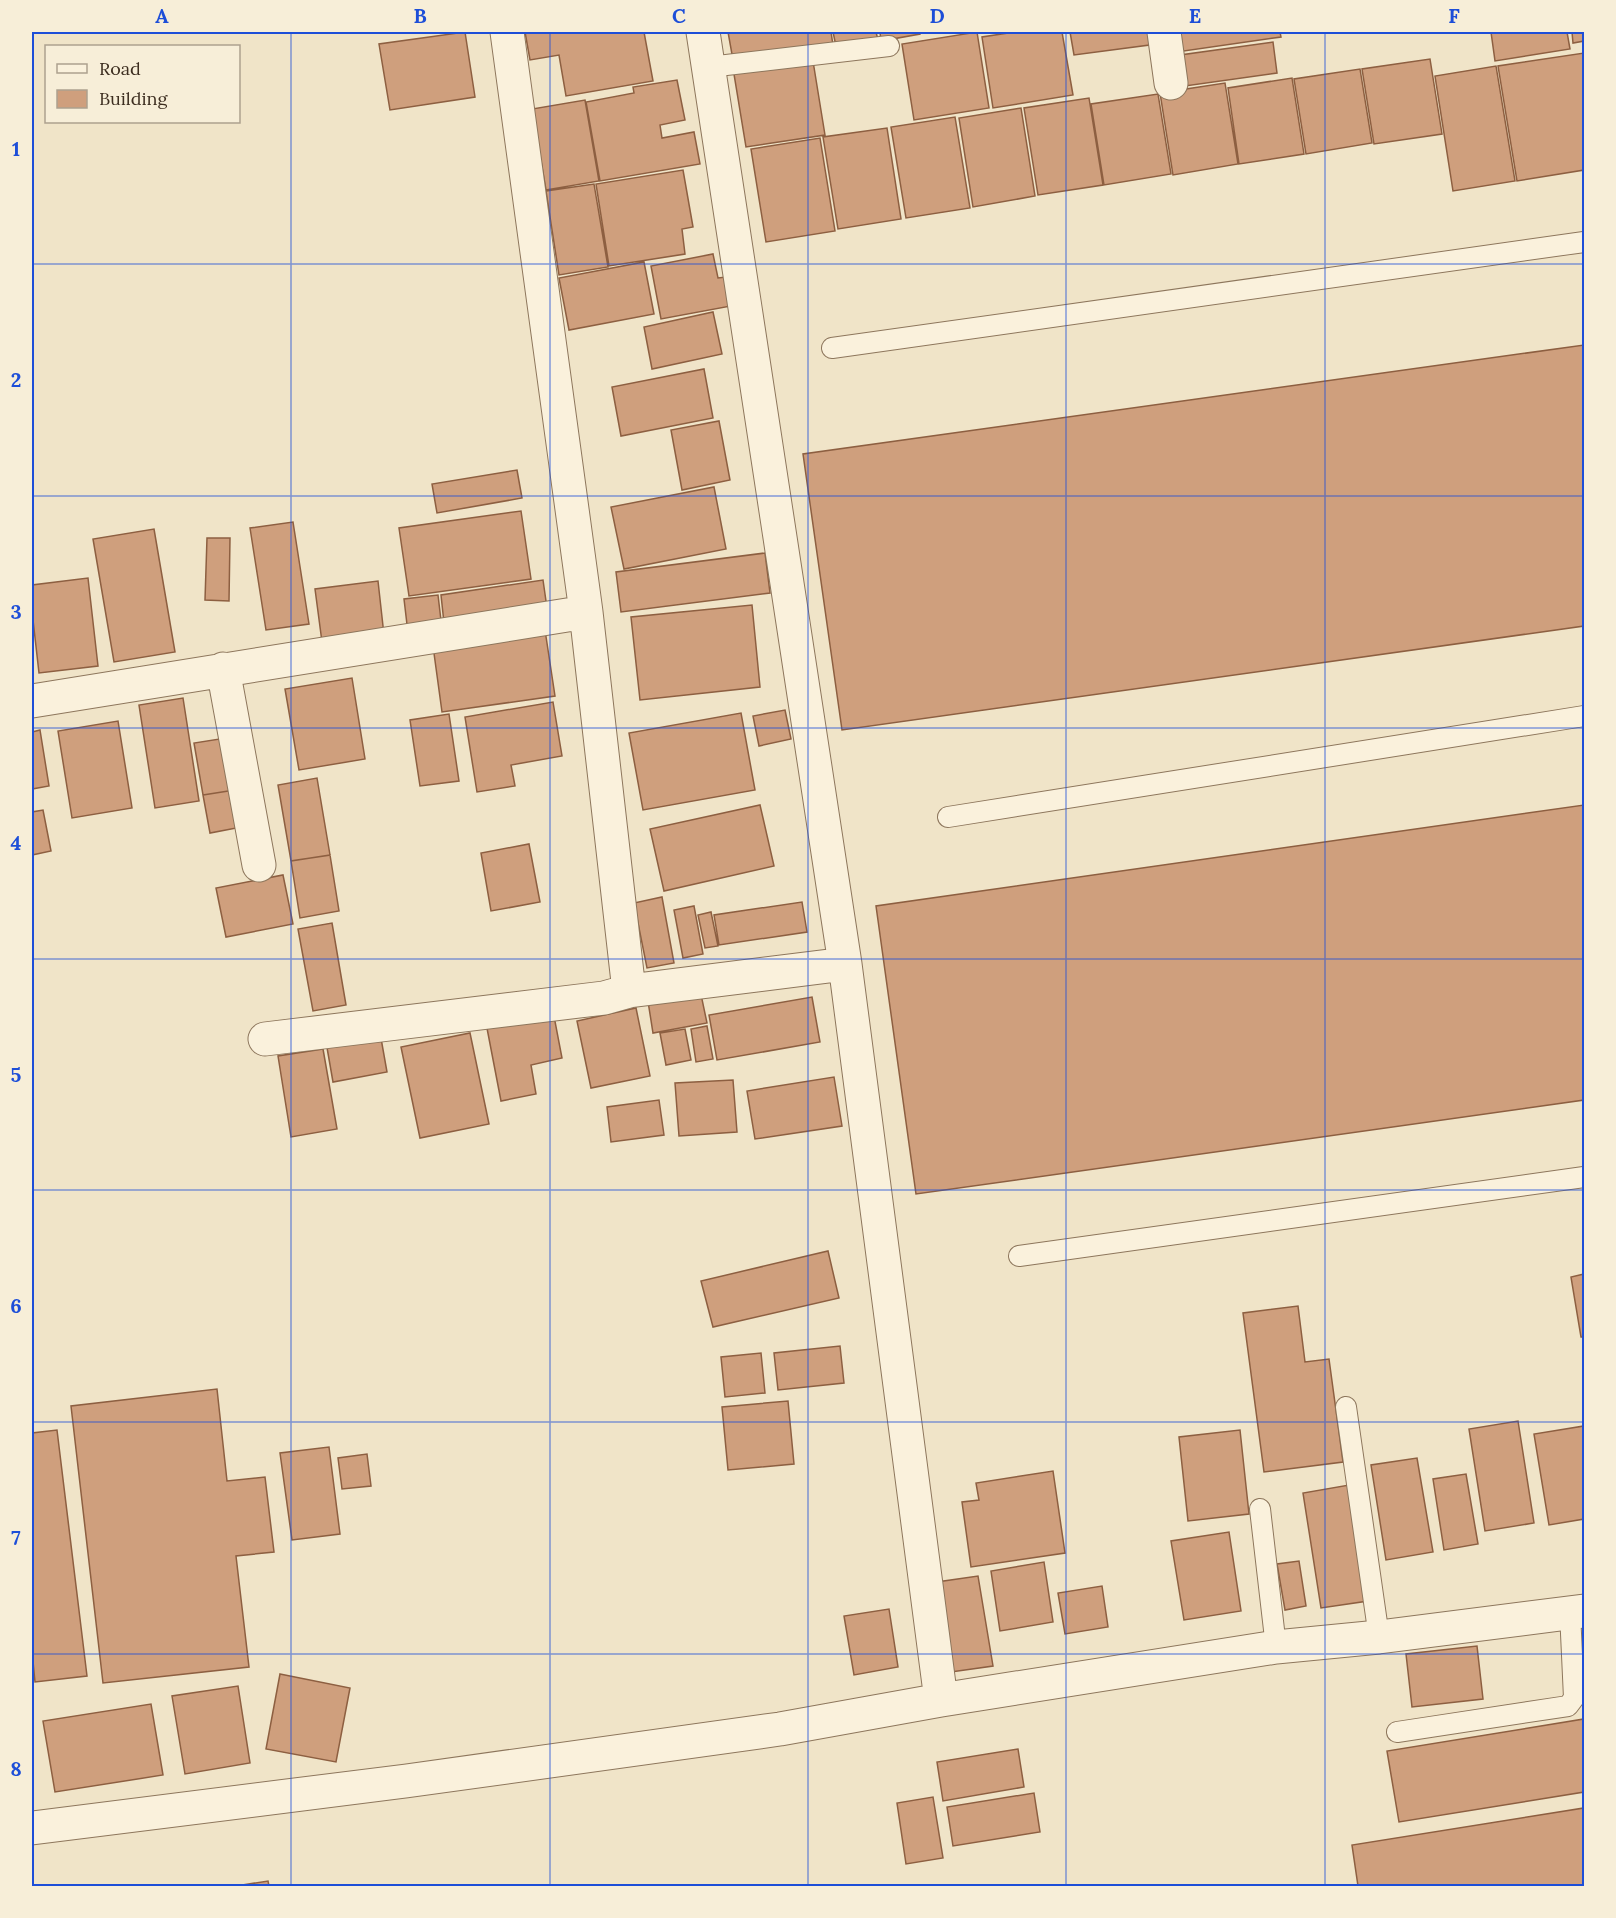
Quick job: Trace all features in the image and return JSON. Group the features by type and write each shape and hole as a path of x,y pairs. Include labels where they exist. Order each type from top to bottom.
{"street":[{"path":"507,32 586,612 629,991"},
{"path":"704,32 845,964 941,1700"},
{"path":"1164,32 1171,83"},
{"path":"32,701 586,612"},
{"path":"223,669 259,865"},
{"path":"265,1039 604,998 629,991 845,964"},
{"path":"32,1828 406,1781 756,1732 1276,1647 1379,1637 1577,1612"}],"lane":[{"path":"709,67 889,46"},
{"path":"832,348 1584,242"},
{"path":"948,817 1584,716"},
{"path":"1019,1256 1584,1177"},
{"path":"1346,1407 1379,1637"},
{"path":"1260,1509 1276,1647"},
{"path":"1397,1732 1568,1706 1574,1698 1577,1612"}],"building":[{"path":"465,32 475,97 390,110 379,44"},
{"path":"525,32 644,32 653,81 566,96 559,55 530,60"},
{"path":"728,32 831,32 833,45 733,60"},
{"path":"833,32 876,32 879,44 837,51"},
{"path":"880,32 920,32 920,34 881,41"},
{"path":"977,32 989,108 914,120 902,44"},
{"path":"1015,32 1062,32 1073,95 993,108 982,37"},
{"path":"1070,32 1156,32 1157,44 1074,55"},
{"path":"1174,32 1280,32 1281,37 1177,52"},
{"path":"1491,32 1567,32 1570,49 1495,61"},
{"path":"1572,32 1584,32 1584,41 1573,43"},
{"path":"1273,42 1277,73 1178,87 1173,56"},
{"path":"1584,53 1584,170 1517,181 1498,66"},
{"path":"812,55 825,135 746,147 733,68"},
{"path":"1430,59 1442,134 1374,144 1362,69"},
{"path":"1496,66 1515,181 1453,191 1435,76"},
{"path":"1360,69 1372,143 1306,154 1294,79"},
{"path":"1292,78 1304,154 1239,164 1228,88"},
{"path":"677,80 685,120 660,125 662,138 694,132 700,164 600,181 586,102 634,93 633,87"},
{"path":"1225,83 1238,164 1173,175 1160,93"},
{"path":"1158,94 1171,174 1104,185 1091,104"},
{"path":"1089,98 1103,185 1038,195 1024,108"},
{"path":"585,100 599,181 546,190 532,109"},
{"path":"1021,108 1035,196 973,207 959,118"},
{"path":"955,117 970,208 906,218 891,127"},
{"path":"887,128 901,219 838,229 823,137"},
{"path":"820,138 835,231 766,242 751,149"},
{"path":"683,170 693,227 682,229 685,254 609,266 596,184"},
{"path":"594,184 608,267 559,275 546,191"},
{"path":"713,254 718,278 726,277 731,306 661,319 651,266"},
{"path":"644,262 654,314 569,330 559,278"},
{"path":"713,312 722,354 652,369 644,327"},
{"path":"1584,345 1584,626 842,730 803,454"},
{"path":"704,369 713,418 621,436 612,387"},
{"path":"719,421 730,480 682,490 671,430"},
{"path":"517,470 522,498 437,513 432,484"},
{"path":"714,487 726,549 624,569 611,507"},
{"path":"521,511 531,579 409,596 399,528"},
{"path":"293,522 309,624 266,630 250,528"},
{"path":"154,529 175,652 114,662 93,539"},
{"path":"207,538 230,538 229,601 205,600"},
{"path":"765,553 770,593 621,612 616,572"},
{"path":"88,578 98,666 39,673 32,611 32,585"},
{"path":"543,580 547,608 444,623 441,595"},
{"path":"378,581 384,635 322,642 315,589"},
{"path":"438,595 442,629 408,633 404,599"},
{"path":"752,605 760,687 640,700 631,617"},
{"path":"545,630 555,696 442,712 433,646"},
{"path":"352,678 365,759 299,770 285,689"},
{"path":"183,698 199,801 155,808 139,705"},
{"path":"553,702 562,756 511,765 515,786 477,792 465,717"},
{"path":"785,710 791,739 759,746 753,716"},
{"path":"741,713 755,790 643,810 629,733"},
{"path":"449,714 459,781 420,786 410,720"},
{"path":"118,721 132,808 72,818 58,731"},
{"path":"40,730 49,786 32,789 32,732"},
{"path":"232,737 241,789 203,795 194,743"},
{"path":"317,778 330,855 291,861 278,785"},
{"path":"241,789 247,826 210,833 203,795"},
{"path":"760,805 774,866 664,891 650,829"},
{"path":"1584,805 1584,1100 916,1194 876,906"},
{"path":"43,810 51,851 32,855 32,812"},
{"path":"529,844 540,902 491,911 481,853"},
{"path":"330,855 339,911 300,918 291,861"},
{"path":"283,875 293,924 226,937 216,888"},
{"path":"662,897 674,963 647,968 634,903"},
{"path":"802,902 807,932 719,945 714,915"},
{"path":"694,906 703,954 683,958 674,910"},
{"path":"711,912 718,946 705,948 698,915"},
{"path":"332,923 346,1005 313,1011 298,929"},
{"path":"699,985 707,1023 653,1033 647,995"},
{"path":"812,997 820,1042 717,1060 709,1015"},
{"path":"636,1008 650,1076 591,1088 577,1021"},
{"path":"553,1011 562,1058 531,1065 536,1094 501,1101 486,1023"},
{"path":"707,1026 713,1059 696,1062 691,1029"},
{"path":"379,1027 387,1072 333,1082 325,1036"},
{"path":"685,1029 691,1060 666,1065 660,1033"},
{"path":"470,1033 489,1124 420,1138 401,1047"},
{"path":"323,1049 337,1129 291,1137 278,1056"},
{"path":"834,1077 842,1126 755,1139 747,1091"},
{"path":"733,1080 737,1132 679,1136 675,1083"},
{"path":"659,1100 664,1135 611,1142 607,1107"},
{"path":"828,1251 839,1298 713,1327 701,1281"},
{"path":"1584,1274 1584,1337 1581,1337 1571,1277"},
{"path":"1298,1306 1305,1362 1329,1359 1343,1462 1264,1472 1243,1313"},
{"path":"840,1346 844,1383 778,1390 774,1353"},
{"path":"761,1353 765,1393 725,1397 721,1357"},
{"path":"217,1389 227,1481 265,1477 274,1552 236,1556 249,1667 103,1683 71,1406"},
{"path":"788,1401 794,1464 728,1470 722,1407"},
{"path":"1518,1421 1534,1523 1485,1531 1469,1429"},
{"path":"1584,1426 1584,1519 1549,1525 1534,1434"},
{"path":"57,1430 87,1676 35,1682 32,1651 32,1433"},
{"path":"1240,1430 1249,1514 1188,1521 1179,1437"},
{"path":"329,1447 340,1534 292,1540 280,1453"},
{"path":"367,1454 371,1486 342,1489 338,1458"},
{"path":"1417,1458 1433,1552 1386,1560 1371,1465"},
{"path":"1053,1471 1065,1553 971,1567 962,1502 979,1500 976,1483"},
{"path":"1466,1474 1478,1544 1444,1550 1433,1479"},
{"path":"1349,1485 1368,1601 1321,1608 1303,1493"},
{"path":"1229,1532 1241,1611 1184,1620 1171,1541"},
{"path":"1299,1561 1306,1606 1285,1610 1277,1564"},
{"path":"1044,1562 1053,1622 1000,1631 991,1571"},
{"path":"978,1576 993,1666 944,1673 930,1583"},
{"path":"1102,1586 1108,1627 1065,1634 1058,1593"},
{"path":"889,1609 898,1667 854,1675 844,1616"},
{"path":"1477,1646 1483,1699 1412,1707 1406,1654"},
{"path":"280,1674 350,1688 336,1762 266,1749"},
{"path":"238,1686 250,1763 185,1774 172,1696"},
{"path":"151,1704 163,1775 55,1792 43,1721"},
{"path":"1584,1719 1584,1792 1399,1822 1387,1751"},
{"path":"1018,1749 1024,1787 943,1801 937,1762"},
{"path":"1034,1793 1040,1832 953,1846 947,1807"},
{"path":"933,1797 943,1858 906,1864 897,1803"},
{"path":"1584,1808 1584,1886 1358,1886 1352,1845"},
{"path":"268,1881 269,1886 236,1886"}]}
